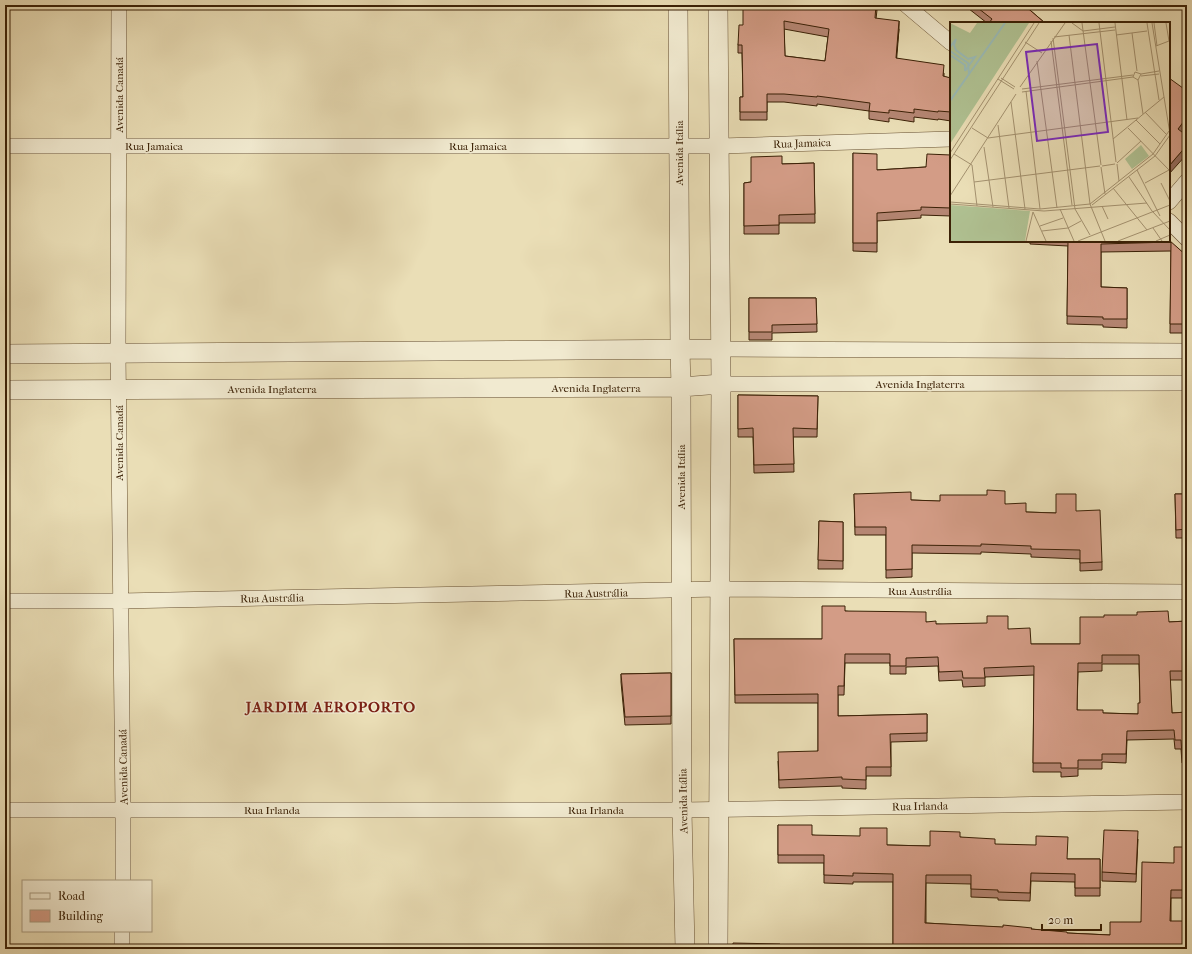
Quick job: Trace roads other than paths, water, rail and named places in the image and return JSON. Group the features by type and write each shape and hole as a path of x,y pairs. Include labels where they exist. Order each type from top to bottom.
{"street":[{"name":"Avenida Canadá","path":"119,5 118,354 123,880"},
{"name":"Avenida Itália","path":"678,5 682,810 685,949"},
{"path":"718,5 721,384 718,949"},
{"path":"906,5 950,42"},
{"name":"Rua Jamaica","path":"5,146 720,146 950,139"},
{"path":"1170,201 1187,181"},
{"path":"1170,222 1187,239"},
{"path":"5,354 680,349 1187,351"},
{"name":"Avenida Inglaterra","path":"5,390 681,387 721,384 1187,384"},
{"name":"Rua Austrália","path":"5,601 120,601 681,591 719,589 1187,592"},
{"name":"Rua Irlanda","path":"5,810 682,810 1187,802"},
{"path":"122,932 122,949"}],"district":[{"name":"JARDIM AEROPORTO","path":"331,707"}]}
